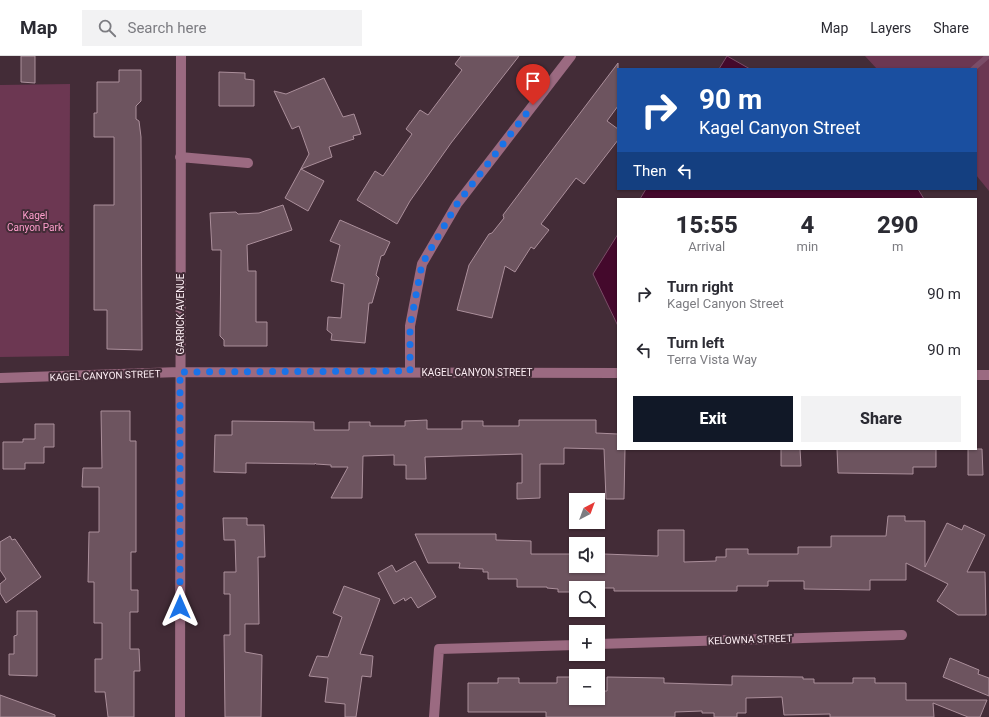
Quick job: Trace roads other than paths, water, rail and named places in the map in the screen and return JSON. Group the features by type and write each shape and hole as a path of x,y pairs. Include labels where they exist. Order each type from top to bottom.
{"street":[{"name":"GARRICK AVENUE","path":"180,717 181,56"},
{"path":"410,371 410,326 422,264 457,204 571,56"},
{"path":"180,157 248,163"},
{"name":"KAGEL CANYON STREET","path":"0,378 180,372 410,371 617,373"},
{"path":"977,375 989,375"},
{"name":"KELOWNA STREET","path":"605,644 902,635"},
{"path":"434,717 439,649 569,645"}],"waterway":[{"path":"974,68 988,56"}],"park label":[{"name":"Kagel Canyon Park","path":"35,220"}]}
